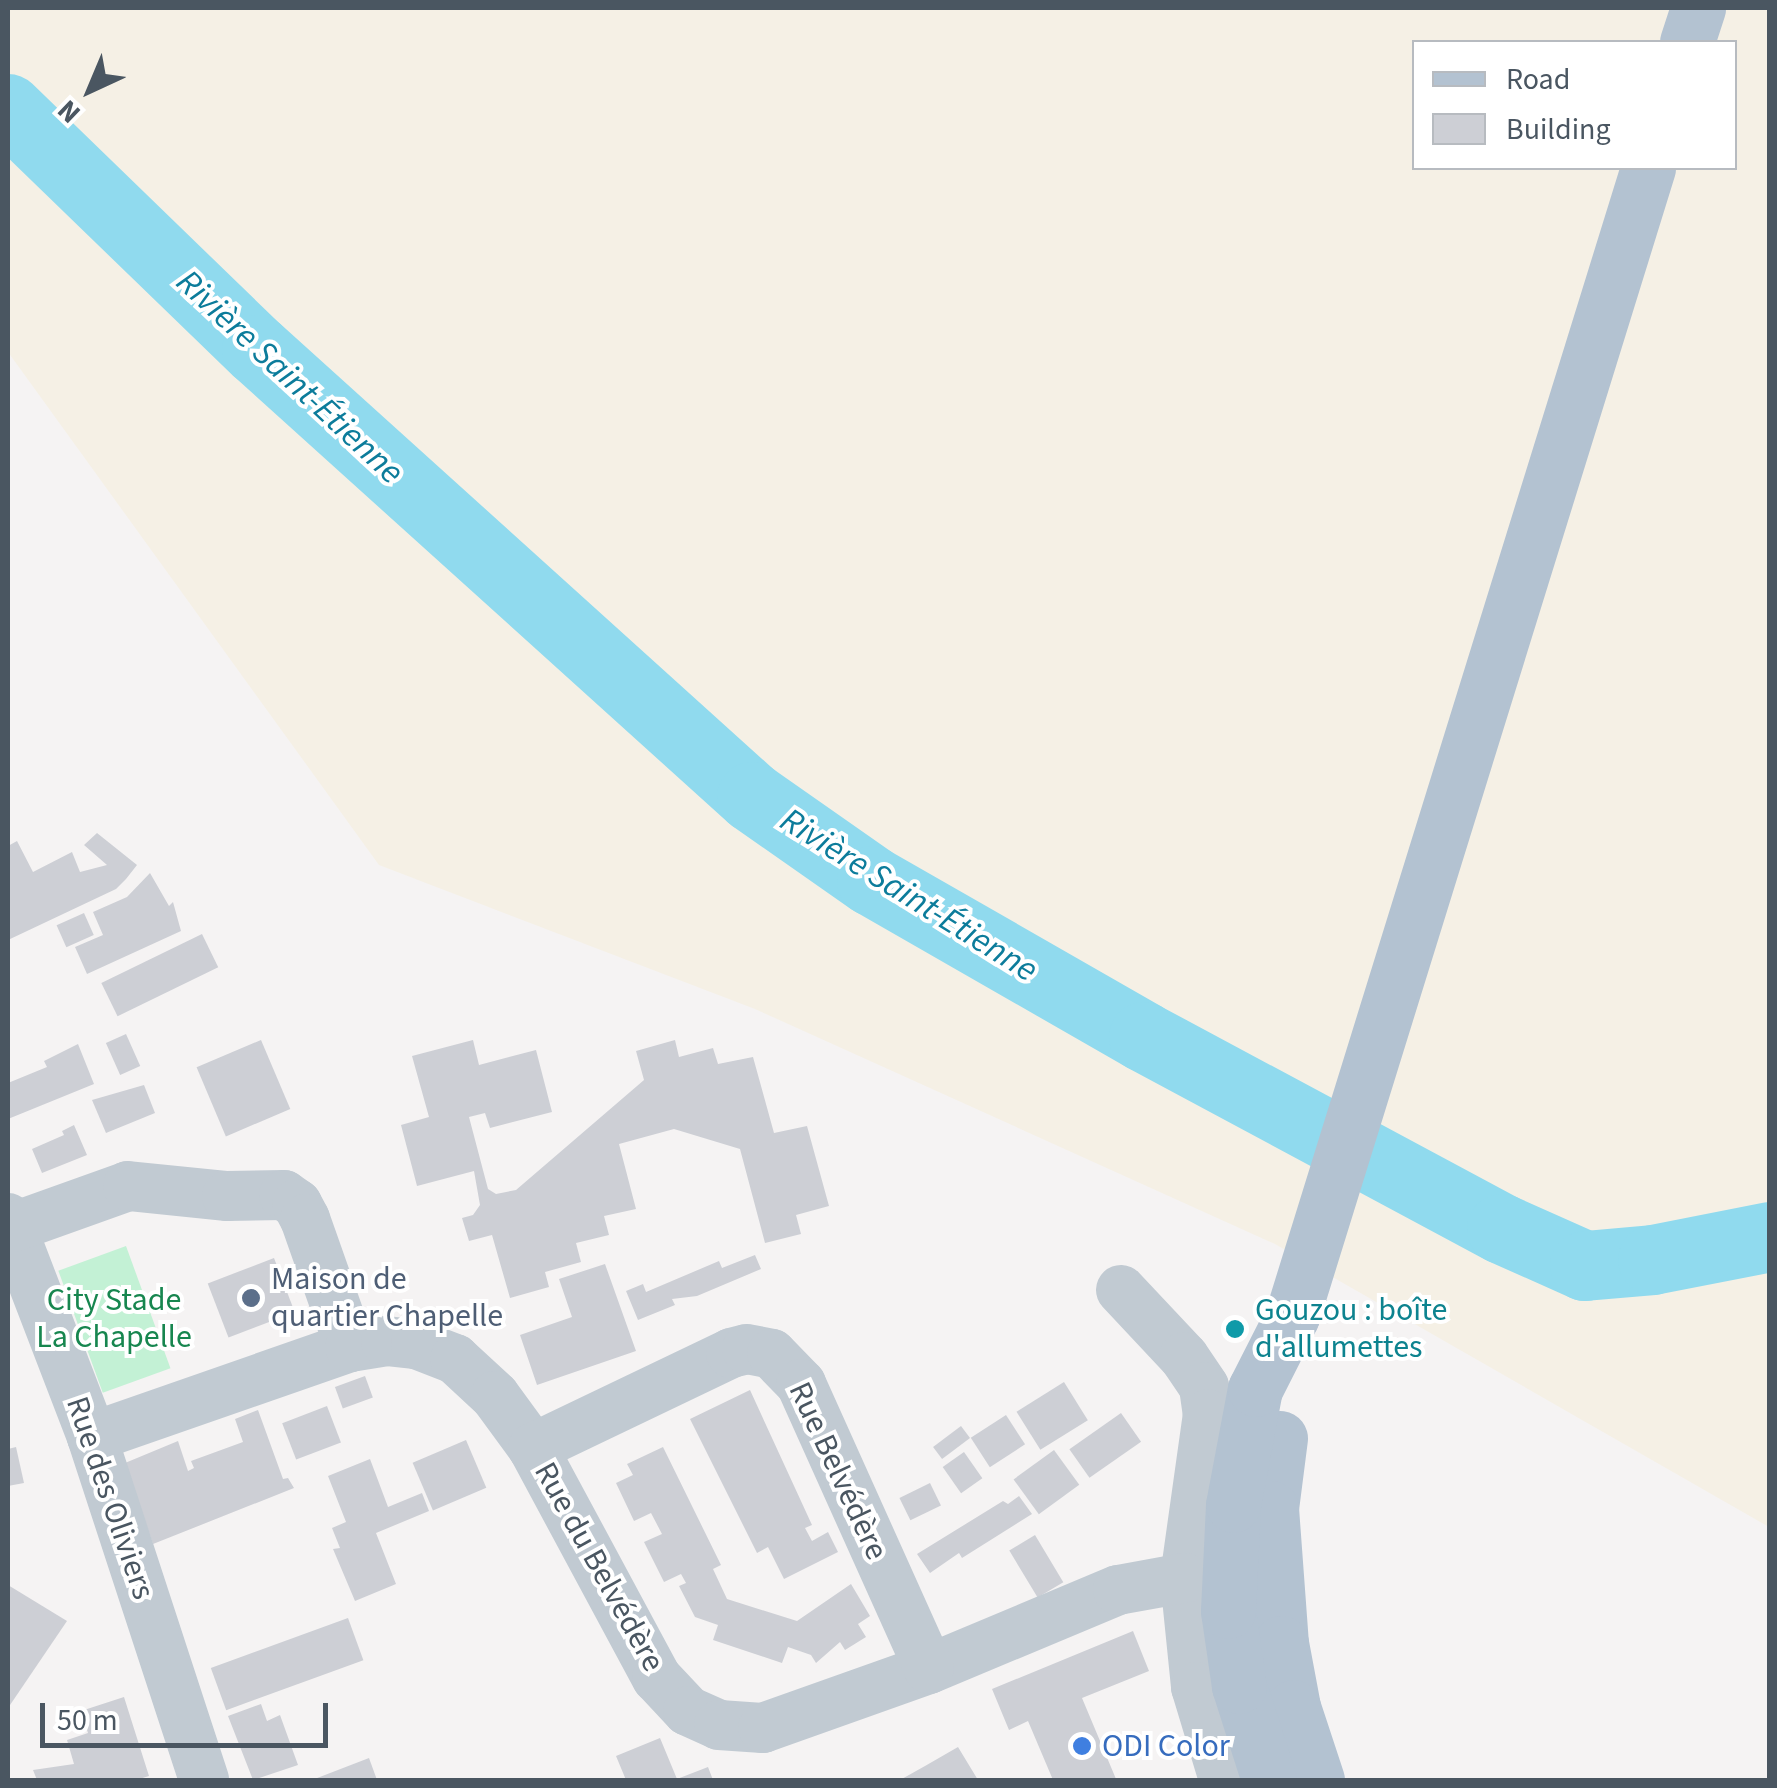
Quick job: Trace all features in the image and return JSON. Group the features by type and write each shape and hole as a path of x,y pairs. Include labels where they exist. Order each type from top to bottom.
{"main road":[{"path":"1688,40 1698,8"},
{"path":"1258,1779 1228,1611 1234,1505 1255,1389 1292,1316 1647,170"},
{"path":"1292,1316 1271,1508 1287,1675 1317,1780"}],"street":[{"path":"9,1223 128,1186 227,1196 284,1195 297,1204 306,1218 350,1347"},
{"name":"Rue des Oliviers","path":"9,1223 92,1438 204,1780"},
{"path":"1121,1290 1184,1357 1204,1387 1208,1414 1184,1578 1196,1687 1258,1779"},
{"name":"Rue du Belvédère","path":"92,1438 350,1347 386,1341 416,1344 455,1359 495,1396 534,1448 657,1678 688,1711 718,1725 763,1728 929,1669 1118,1590 1184,1578"},
{"name":"Rue Belvédère","path":"534,1448 731,1353 747,1349 772,1354 800,1384 929,1669"}],"green space":[{"name":"City Stade La Chapelle","path":"126,1246 170,1368 103,1393 58,1271"}],"sand":[{"path":"8,8 1769,8 1769,1527 1275,1244 755,1009 379,865 8,352"}],"building":[{"path":"97,833 137,865 126,879 116,889 8,940 8,846 17,841 33,872 72,852 80,872 107,865 84,845"},
{"path":"150,873 169,906 173,902 181,931 87,974 75,947 103,935 93,912 127,897"},
{"path":"84,913 94,935 66,947 57,925"},
{"path":"202,934 218,967 118,1016 101,983"},
{"path":"126,1034 140,1066 120,1075 106,1043"},
{"path":"261,1040 290,1109 226,1136 197,1067"},
{"path":"473,1040 479,1065 536,1050 552,1112 490,1128 485,1113 469,1117 488,1189 496,1194 516,1190 644,1080 636,1051 675,1040 679,1057 713,1048 718,1064 753,1057 774,1133 807,1126 829,1206 796,1215 801,1234 765,1243 740,1149 674,1129 619,1144 636,1209 604,1216 609,1235 576,1243 581,1262 545,1272 549,1287 510,1298 492,1235 469,1241 462,1218 473,1215 480,1205 474,1171 417,1186 401,1125 429,1117 412,1056"},
{"path":"78,1044 94,1084 8,1119 8,1083 47,1067 44,1061"},
{"path":"144,1085 155,1113 106,1133 92,1100"},
{"path":"74,1125 87,1155 42,1173 32,1149 64,1135 62,1131"},
{"path":"755,1255 761,1269 697,1296 672,1299 675,1305 638,1320 626,1291 643,1284 646,1292 719,1261 722,1268"},
{"name":"Maison de quartier Chapelle","path":"274,1258 295,1312 229,1338 208,1283"},
{"path":"605,1264 636,1351 537,1385 520,1335 572,1317 559,1279"},
{"path":"365,1376 373,1398 343,1409 335,1387"},
{"path":"1064,1382 1088,1420 1040,1450 1017,1412"},
{"path":"750,1390 812,1525 805,1528 812,1541 828,1532 838,1552 784,1579 768,1547 757,1553 690,1419"},
{"path":"327,1406 341,1442 296,1460 282,1423"},
{"path":"258,1410 283,1479 288,1478 294,1488 153,1544 125,1463 178,1441 188,1471 194,1468 191,1461 243,1442 235,1419"},
{"path":"1121,1413 1141,1442 1089,1478 1069,1449"},
{"path":"1006,1415 1025,1444 990,1467 971,1438"},
{"path":"961,1426 970,1438 942,1459 933,1447"},
{"path":"466,1440 486,1488 433,1511 413,1463"},
{"path":"16,1447 24,1483 8,1486 8,1449"},
{"path":"663,1447 721,1565 713,1569 727,1599 797,1621 851,1584 870,1616 858,1624 866,1637 845,1650 840,1642 816,1663 811,1655 788,1647 782,1663 713,1640 718,1625 695,1617 679,1586 686,1583 681,1574 664,1582 644,1542 662,1534 651,1513 634,1521 616,1483 633,1475 627,1464"},
{"path":"1054,1450 1079,1485 1039,1514 1014,1479"},
{"path":"964,1452 982,1478 961,1493 943,1467"},
{"path":"370,1459 388,1507 422,1493 429,1511 376,1533 396,1584 355,1601 333,1549 340,1548 332,1528 346,1522 328,1476"},
{"path":"930,1483 941,1505 910,1520 899,1498"},
{"path":"1019,1496 1032,1514 962,1558 959,1553 930,1573 917,1554 1003,1501 1008,1504"},
{"path":"1035,1535 1063,1582 1038,1598 1009,1550"},
{"path":"8,1585 67,1621 8,1708"},
{"path":"348,1618 363,1660 226,1710 211,1668"},
{"path":"1133,1631 1149,1671 1082,1698 1116,1779 1053,1780 1028,1721 1009,1730 992,1689"},
{"path":"124,1697 149,1776 136,1780 37,1780 33,1770 74,1764 67,1740 88,1733 81,1711"},
{"path":"261,1704 267,1721 280,1715 298,1765 253,1780 228,1716"},
{"path":"660,1738 677,1779 708,1767 713,1780 626,1780 616,1756"},
{"path":"958,1747 978,1780 900,1780 925,1766"},
{"path":"369,1758 377,1780 312,1780"}],"waterway":[{"name":"Rivière Saint-Étienne","path":"8,109 257,350 752,797 872,881 1144,1037 1502,1229 1585,1266 1653,1260 1770,1237"}],"place":[{"name":"Maison de quartier Chapelle","path":"251,1298"},
{"name":"Gouzou : boîte d'allumettes","path":"1235,1329"},
{"name":"ODI Color","path":"1082,1746"}]}
